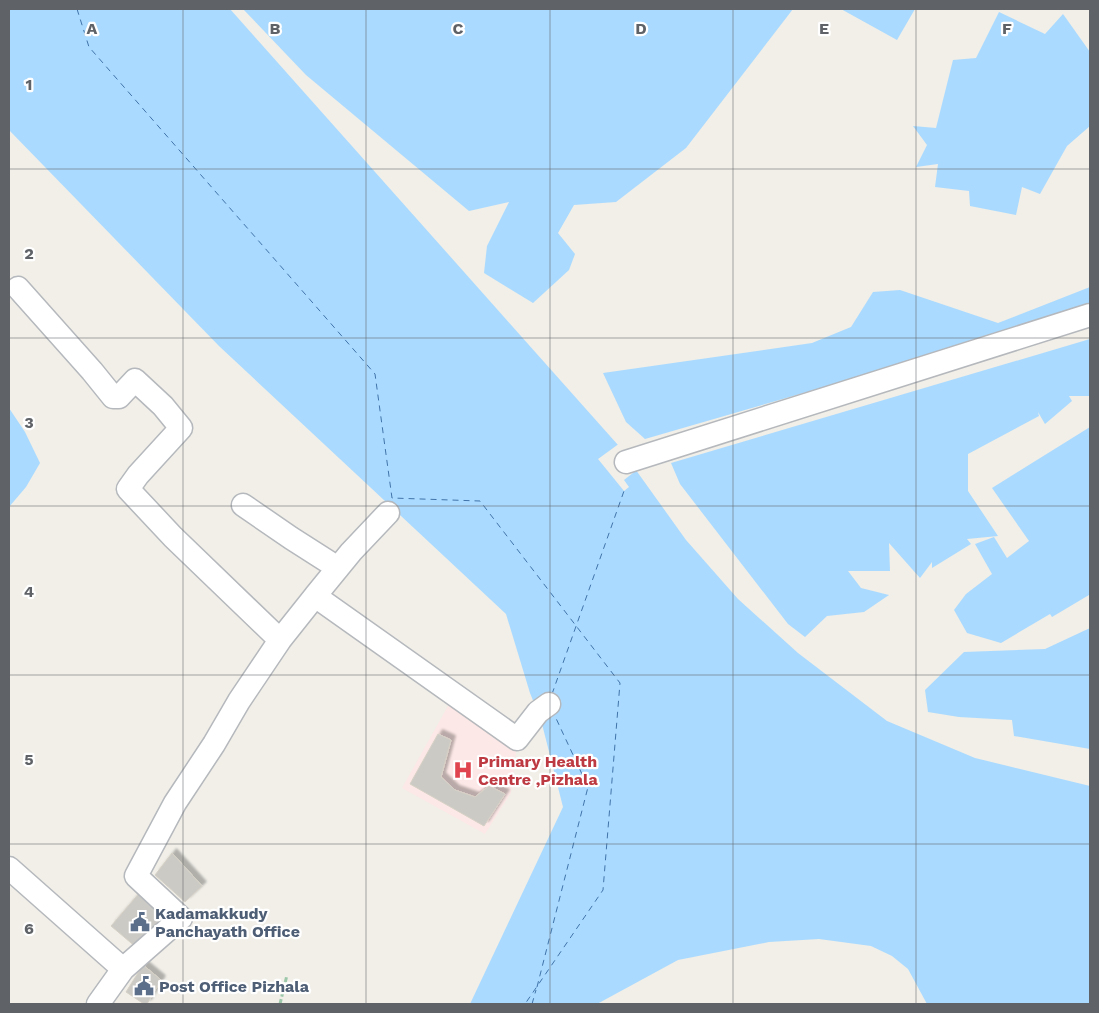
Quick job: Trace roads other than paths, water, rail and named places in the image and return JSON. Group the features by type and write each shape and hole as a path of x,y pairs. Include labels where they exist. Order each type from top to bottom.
{"street":[{"path":"18,288 92,371 113,398 118,397 135,380 162,406 181,428 138,475 128,490 173,537 280,640"},
{"path":"626,462 1090,315"},
{"path":"243,505 338,568"},
{"path":"98,1004 123,969 181,918 136,876 175,803 280,640 356,546 388,513"},
{"path":"315,596 517,739 538,712 549,704"},
{"path":"9,868 123,969"}],"water":[{"path":"9,9 230,9 618,445 686,540 738,599 798,653 887,721 975,758 1090,786 1090,1004 927,1004 908,969 892,956 871,946 819,939 769,942 678,960 597,1004 470,1004 563,807 541,720 530,693 506,614 219,346 9,130"},
{"path":"243,9 793,9 686,148 616,202 574,205 558,233 575,254 569,270 533,303 484,273 487,246 509,202 469,211 306,75"},
{"path":"841,9 915,9 897,40"},
{"path":"999,12 1045,34 1063,14 1090,52 1090,126 1067,146 1040,194 1022,187 1016,215 970,206 969,191 935,187 938,164 916,167 927,145 913,126 936,128 953,60 976,58"},
{"path":"1090,287 1090,310 645,439 626,422 603,373 812,343 851,327 873,292 900,290 998,323"},
{"path":"1090,339 1090,396 1069,396 1072,401 1045,424 1038,412 1039,416 968,454 968,491 998,536 967,539 971,544 932,568 932,562 920,578 889,543 890,571 848,571 861,588 889,595 864,612 827,616 805,637 788,624 680,484 671,463"},
{"path":"9,408 25,432 40,463 26,487 9,507"},
{"path":"1090,427 1090,597 1089,595 1052,617 1050,614 1001,643 967,633 954,610 966,594 992,574 975,544 994,537 1007,558 1029,541 992,488"},
{"path":"1090,628 1090,749 1014,736 1012,720 959,717 928,712 925,690 964,652 1045,649"}],"place":[{"name":"Primary Health Centre ,Pizhala","path":"463,770"},
{"name":"Kadamakkudy Panchayath Office","path":"140,922"},
{"name":"Post Office Pizhala","path":"144,986"}]}
